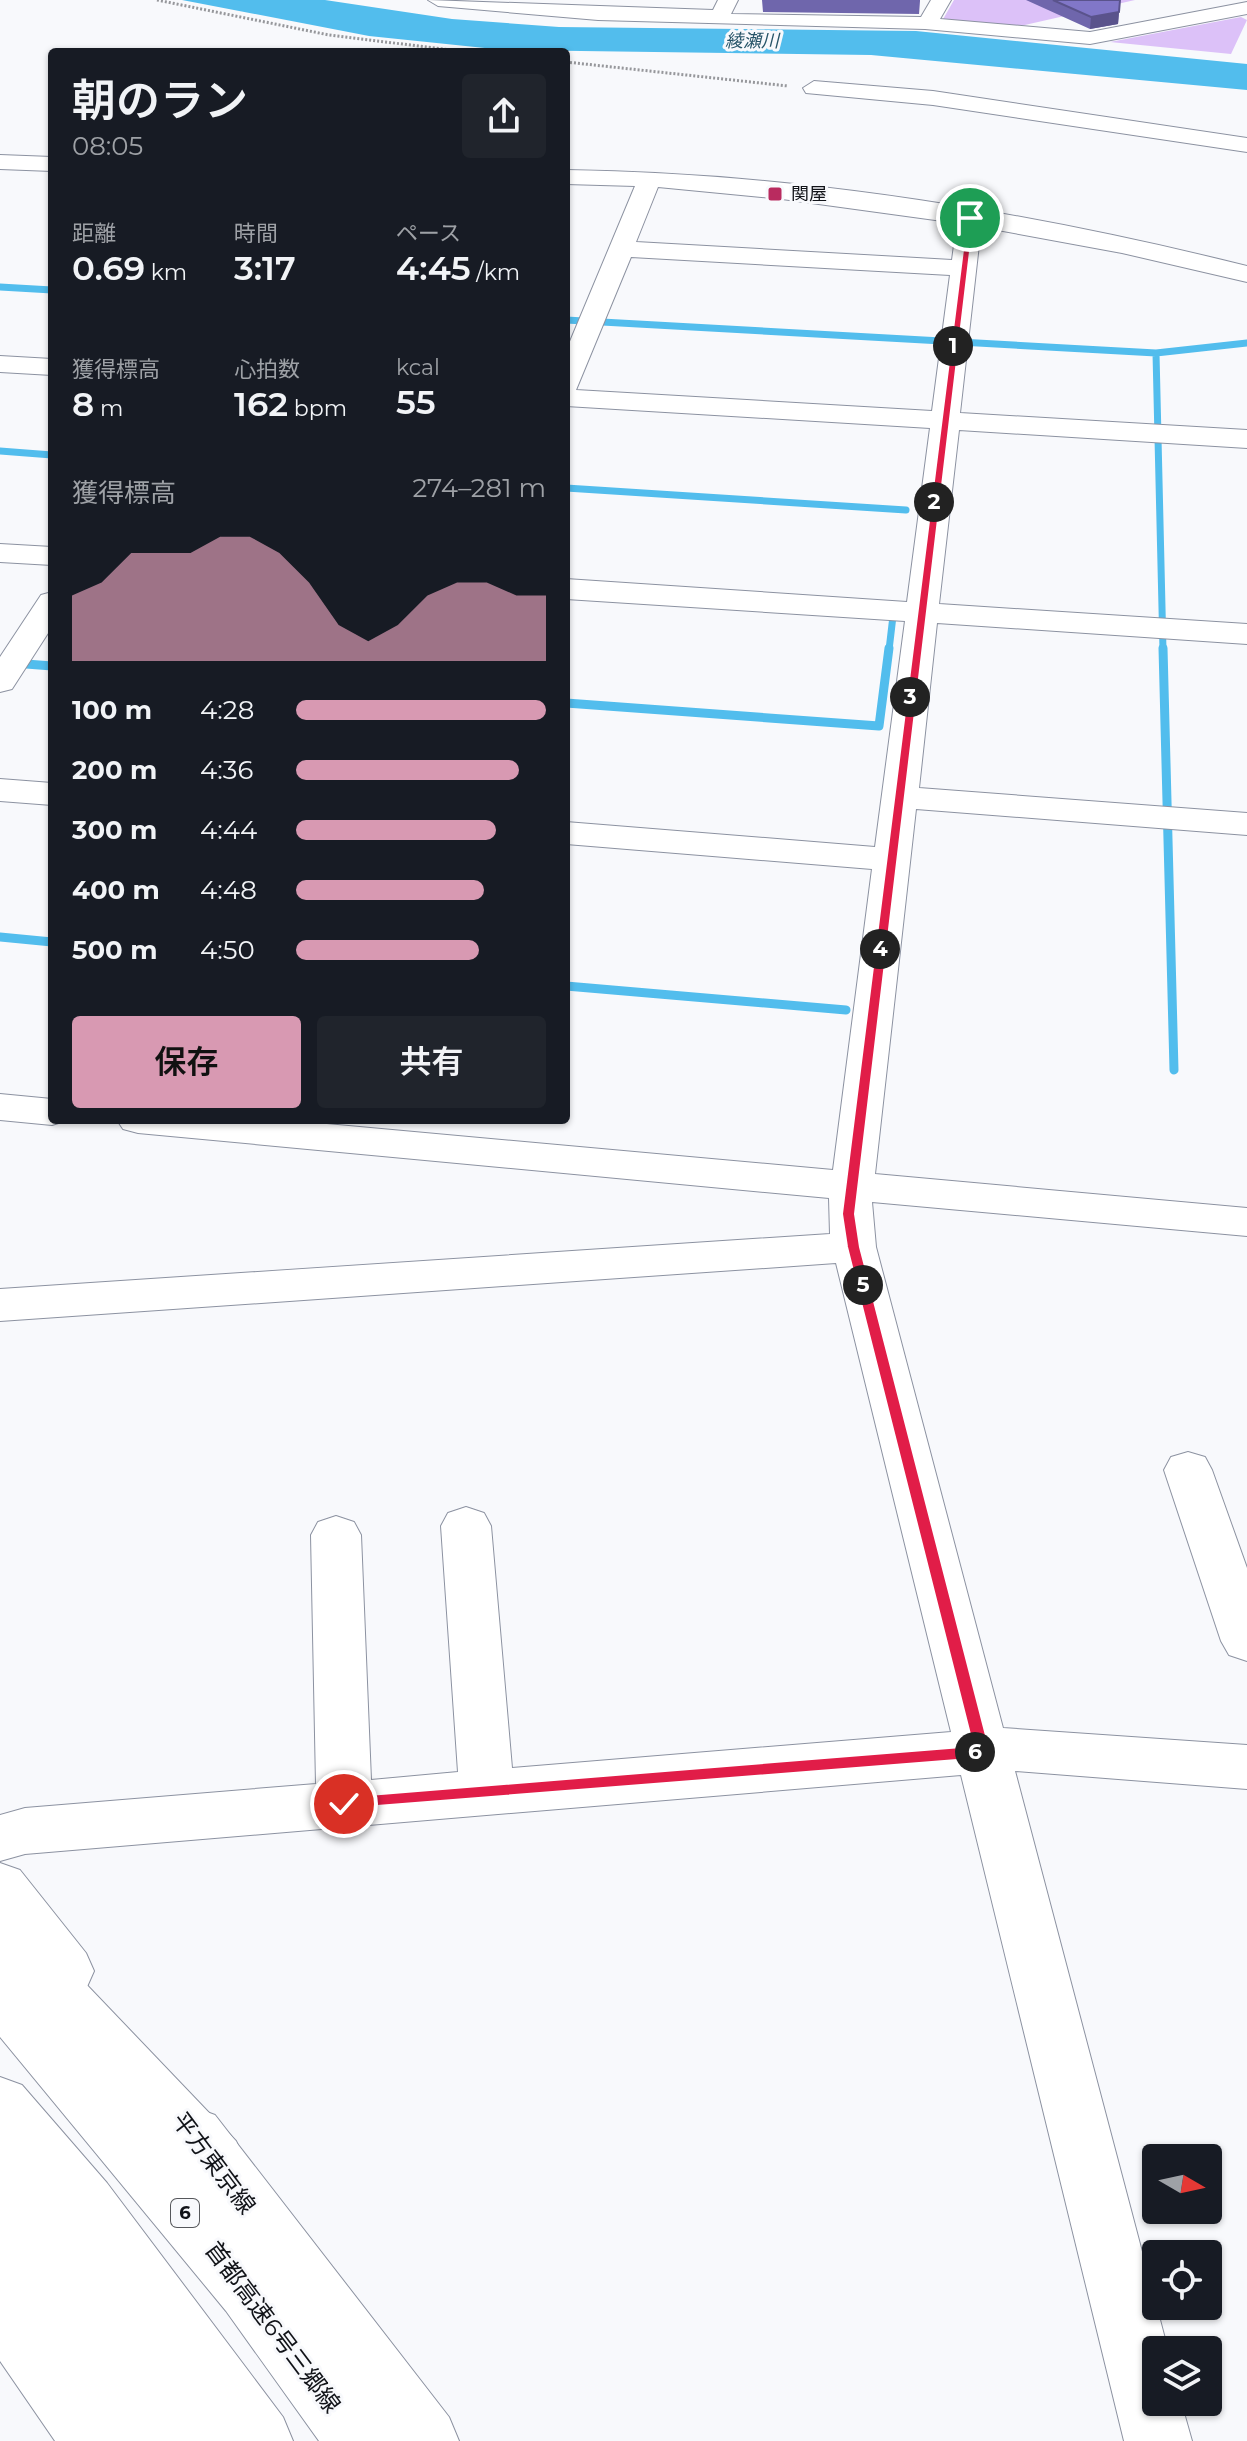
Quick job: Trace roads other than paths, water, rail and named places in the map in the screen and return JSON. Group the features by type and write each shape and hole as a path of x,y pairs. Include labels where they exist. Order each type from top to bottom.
{"main road":[{"path":"928,23 941,0"},
{"path":"449,1 724,8 727,20 928,23 1090,38 1247,8"},
{"path":"814,88 933,98 1247,145"},
{"path":"3,166 48,164"},
{"path":"570,177 650,178 794,192 970,218 1153,252 1247,274"},
{"path":"570,375 650,178"},
{"path":"970,218 850,1185 849,1214 854,1247 1158,2441"},
{"path":"621,249 962,268"},
{"path":"0,364 48,367"},
{"path":"570,398 1247,439"},
{"path":"0,553 48,556"},
{"path":"570,589 1247,634"},
{"path":"0,682 48,608"},
{"path":"0,790 48,794"},
{"path":"898,797 1247,824"},
{"path":"570,833 891,859"},
{"path":"0,1107 48,1112"},
{"path":"221,1124 283,1127 1247,1222"},
{"path":"0,1305 854,1247"},
{"path":"1188,1470 1247,1641"},
{"path":"466,1526 487,1791"},
{"path":"336,1535 344,1804"},
{"path":"0,1838 25,1831 1015,1749 1247,1767"},
{"name":"平方東京線","path":"0,1887 214,2161 425,2441"},
{"path":"0,1933 27,1992 214,2161"},
{"name":"首都高速6号三郷線","path":"27,1992 360,2441"},
{"path":"0,2105 85,2204 259,2441"},
{"path":"0,2176 203,2441"},
{"path":"0,2231 158,2441"},
{"path":"0,2306 96,2441"}],"water":[{"name":"綾瀬川","path":"182,0 325,0 452,19 559,27 916,31 1247,64 1247,90 871,55 485,48 369,36"}],"waterway":[{"path":"0,287 48,290"},
{"path":"570,320 1156,353"},
{"path":"1156,353 1247,343"},
{"path":"1156,353 1163,650"},
{"path":"0,451 48,455"},
{"path":"570,488 906,510"},
{"path":"889,650 893,616"},
{"path":"570,703 879,726 889,648"},
{"path":"1163,648 1174,1070"},
{"path":"0,662 48,666"},
{"path":"0,937 48,942"},
{"path":"570,986 846,1010"}],"place":[{"name":"関屋","path":"775,194"}]}
